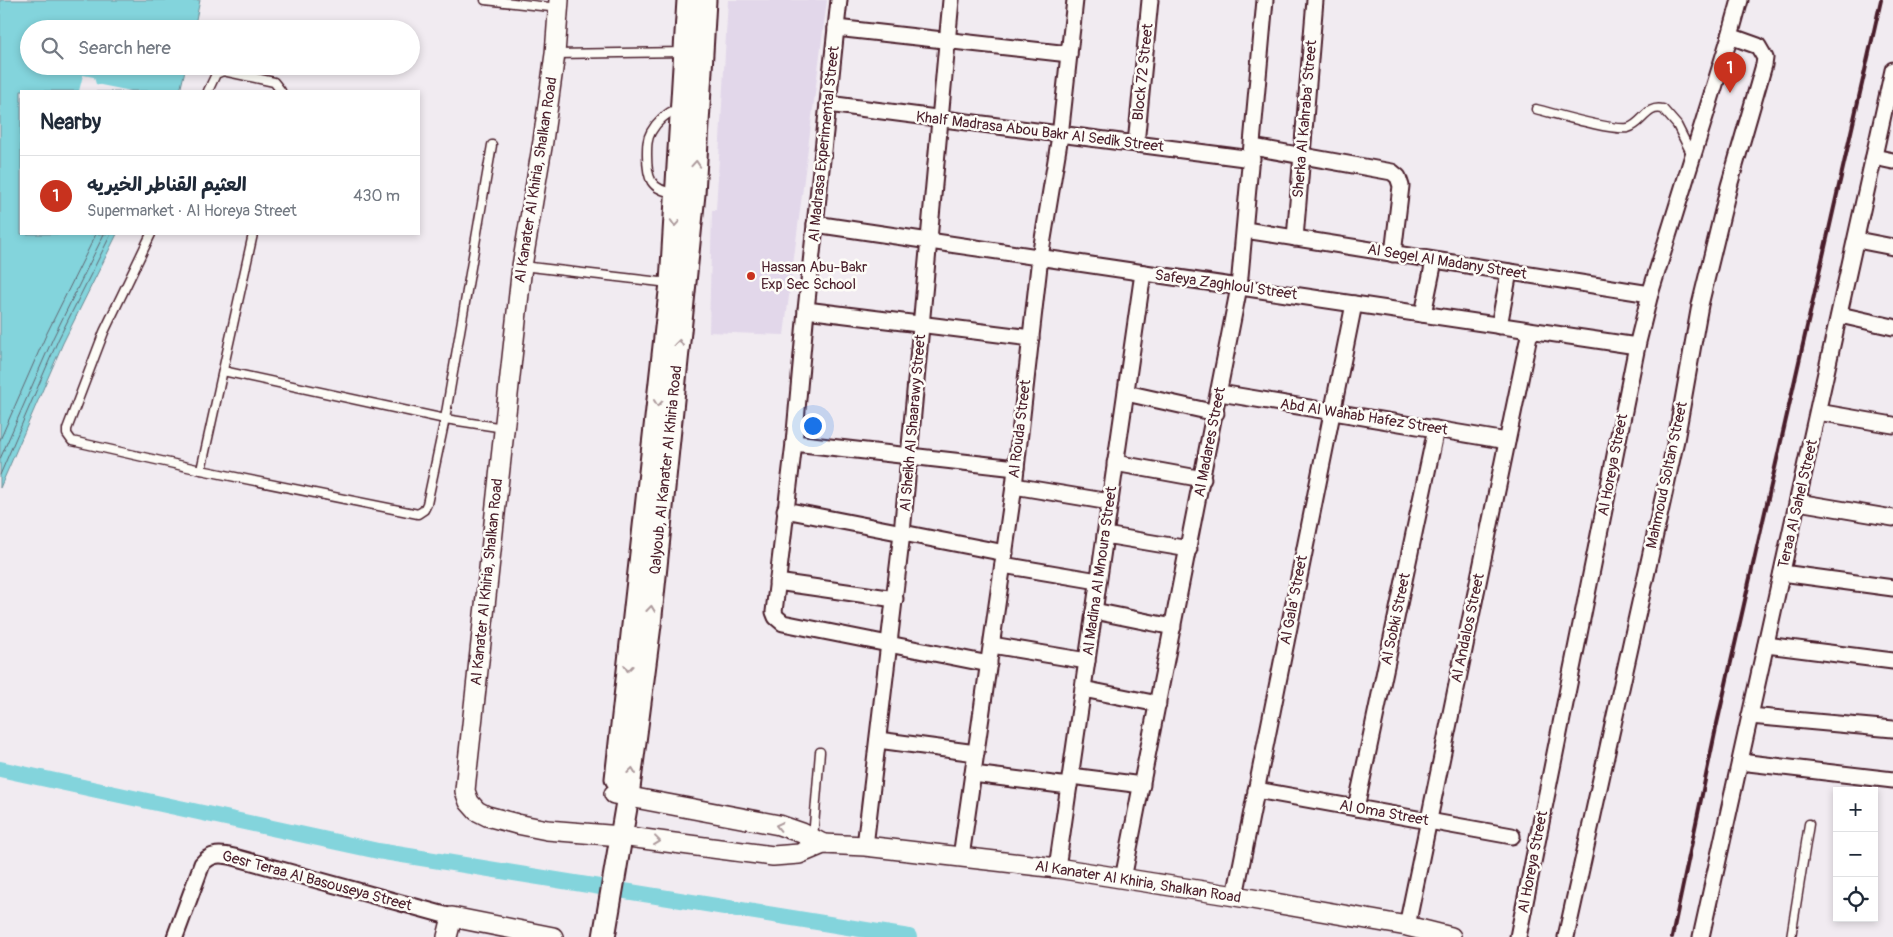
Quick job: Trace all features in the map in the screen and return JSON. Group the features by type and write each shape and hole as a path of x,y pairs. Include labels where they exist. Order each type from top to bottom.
{"main road":[{"name":"Qalyoub, Al Kanater Al Khiria Road","path":"589,937 602,906 650,625 686,194 694,52 688,0"},
{"name":"Qalyoub, Al Kanater Al Khiria Road","path":"621,795 671,283 686,194 683,106 705,0"},
{"name":"Qalyoub, Al Kanater Al Khiria Road","path":"602,906 604,937"}],"street":[{"name":"Al Madrasa Experimental Street","path":"839,0 806,310 794,443 774,612 783,623 989,664"},
{"name":"Al Sheikh Al Shaarawy Street","path":"865,846 890,645 910,456 951,0"},
{"name":"Al Rouda Street","path":"961,857 1014,486 1040,257 1060,136 1075,0"},
{"name":"Block 72 Street","path":"1136,144 1150,0"},
{"name":"Al Madares Street","path":"1123,879 1220,393 1239,287 1252,153 1262,0"},
{"name":"Sherka Al Kahraba' Street","path":"1295,238 1314,0"},
{"name":"Al Horeya Street","path":"1518,937 1637,346 1650,294 1740,0"},
{"name":"Al Kanater Al Khiria, Shalkan Road","path":"559,4 555,54 543,141 522,266 465,791 469,802 477,811 487,816 613,844 773,856 799,854 818,841"},
{"path":"836,28 1069,54"},
{"name":"Mahmoud Soltan Street","path":"1566,937 1676,440 1700,305 1729,186 1764,65 1765,58 1758,46 1730,36"},
{"name":"Teraa Al Sahel Street","path":"1701,937 1893,73"},
{"name":"Khalf Madrasa Abou Bakr Al Sedik Street","path":"828,104 1060,136 1136,144 1301,156 1392,172 1398,177 1401,186 1394,254"},
{"path":"1874,157 1893,160"},
{"name":"Safeya Zaghloul Street","path":"815,224 1637,346"},
{"name":"Al Segel Al Madany Street","path":"1245,230 1650,294"},
{"path":"1857,240 1893,247"},
{"path":"1423,314 1434,260"},
{"path":"1499,326 1509,272"},
{"name":"Al Madina Al Mnoura Street","path":"1057,868 1143,273"},
{"name":"Al Gala' Street","path":"1235,896 1354,304"},
{"path":"806,310 1031,338"},
{"path":"1840,315 1893,327"},
{"name":"Al Andalos Street","path":"1407,926 1530,331"},
{"path":"1126,393 1216,413"},
{"name":"Abd Al Wahab Hafez Street","path":"1220,393 1507,441"},
{"path":"1818,412 1893,425"},
{"name":"Al Sobki Street","path":"1356,808 1436,429"},
{"path":"794,443 1016,468"},
{"path":"1116,463 1203,479"},
{"path":"1014,486 1110,502"},
{"path":"1798,502 1893,518"},
{"path":"785,510 902,532 1098,581"},
{"path":"1105,536 1189,548"},
{"path":"1782,573 1893,588"},
{"path":"777,582 895,599"},
{"path":"1094,611 1174,627"},
{"path":"992,645 1087,661"},
{"path":"1766,645 1893,661"},
{"path":"1083,689 1158,704"},
{"path":"1750,716 1893,729"},
{"path":"878,740 976,753"},
{"path":"1740,762 1893,780"},
{"path":"973,774 1142,785"},
{"name":"Al Oma Street","path":"1256,790 1512,836"},
{"name":"Al Kanater Al Khiria, Shalkan Road","path":"621,795 779,825 818,841 1057,868 1407,926 1451,937"},
{"name":"Gesr Teraa Al Basouseya Street","path":"177,936 202,864 207,858 214,855 234,857 452,917"},
{"path":"447,937 452,917 553,937"}],"lane":[{"path":"484,0 559,4"},
{"path":"555,54 694,52"},
{"path":"208,90 216,75"},
{"path":"242,75 274,82 279,90"},
{"path":"683,106 660,120 652,130 647,141 647,172 651,182 660,190 686,194"},
{"path":"1536,109 1621,128 1638,123 1648,111 1653,109 1664,110 1677,125 1693,157"},
{"path":"151,235 104,332 67,429 67,434 72,441 201,470 418,514 424,510 427,504 445,419 492,145"},
{"path":"201,470 253,235"},
{"path":"522,266 671,283"},
{"path":"223,372 445,419 504,428"},
{"path":"818,841 820,752"},
{"path":"1792,937 1809,824"}],"shaded area":[{"path":"728,0 827,0 784,335 709,332 712,210 716,210"}],"water":[{"path":"0,0 200,0 196,20 20,20 20,75 184,75 180,90 20,90 20,235 117,235 63,343 0,488"}],"pier":[{"path":"83,75 94,77 96,84 126,90 79,90"}],"waterway":[{"path":"0,769 378,851 909,937"}],"railway":[{"path":"1672,937 1716,728 1881,0"}],"place":[{"name":"العثيم القناطر الخيريه","path":"1730,93"},
{"name":"Hassan Abu-Bakr Exp Sec School","path":"751,276"}]}
